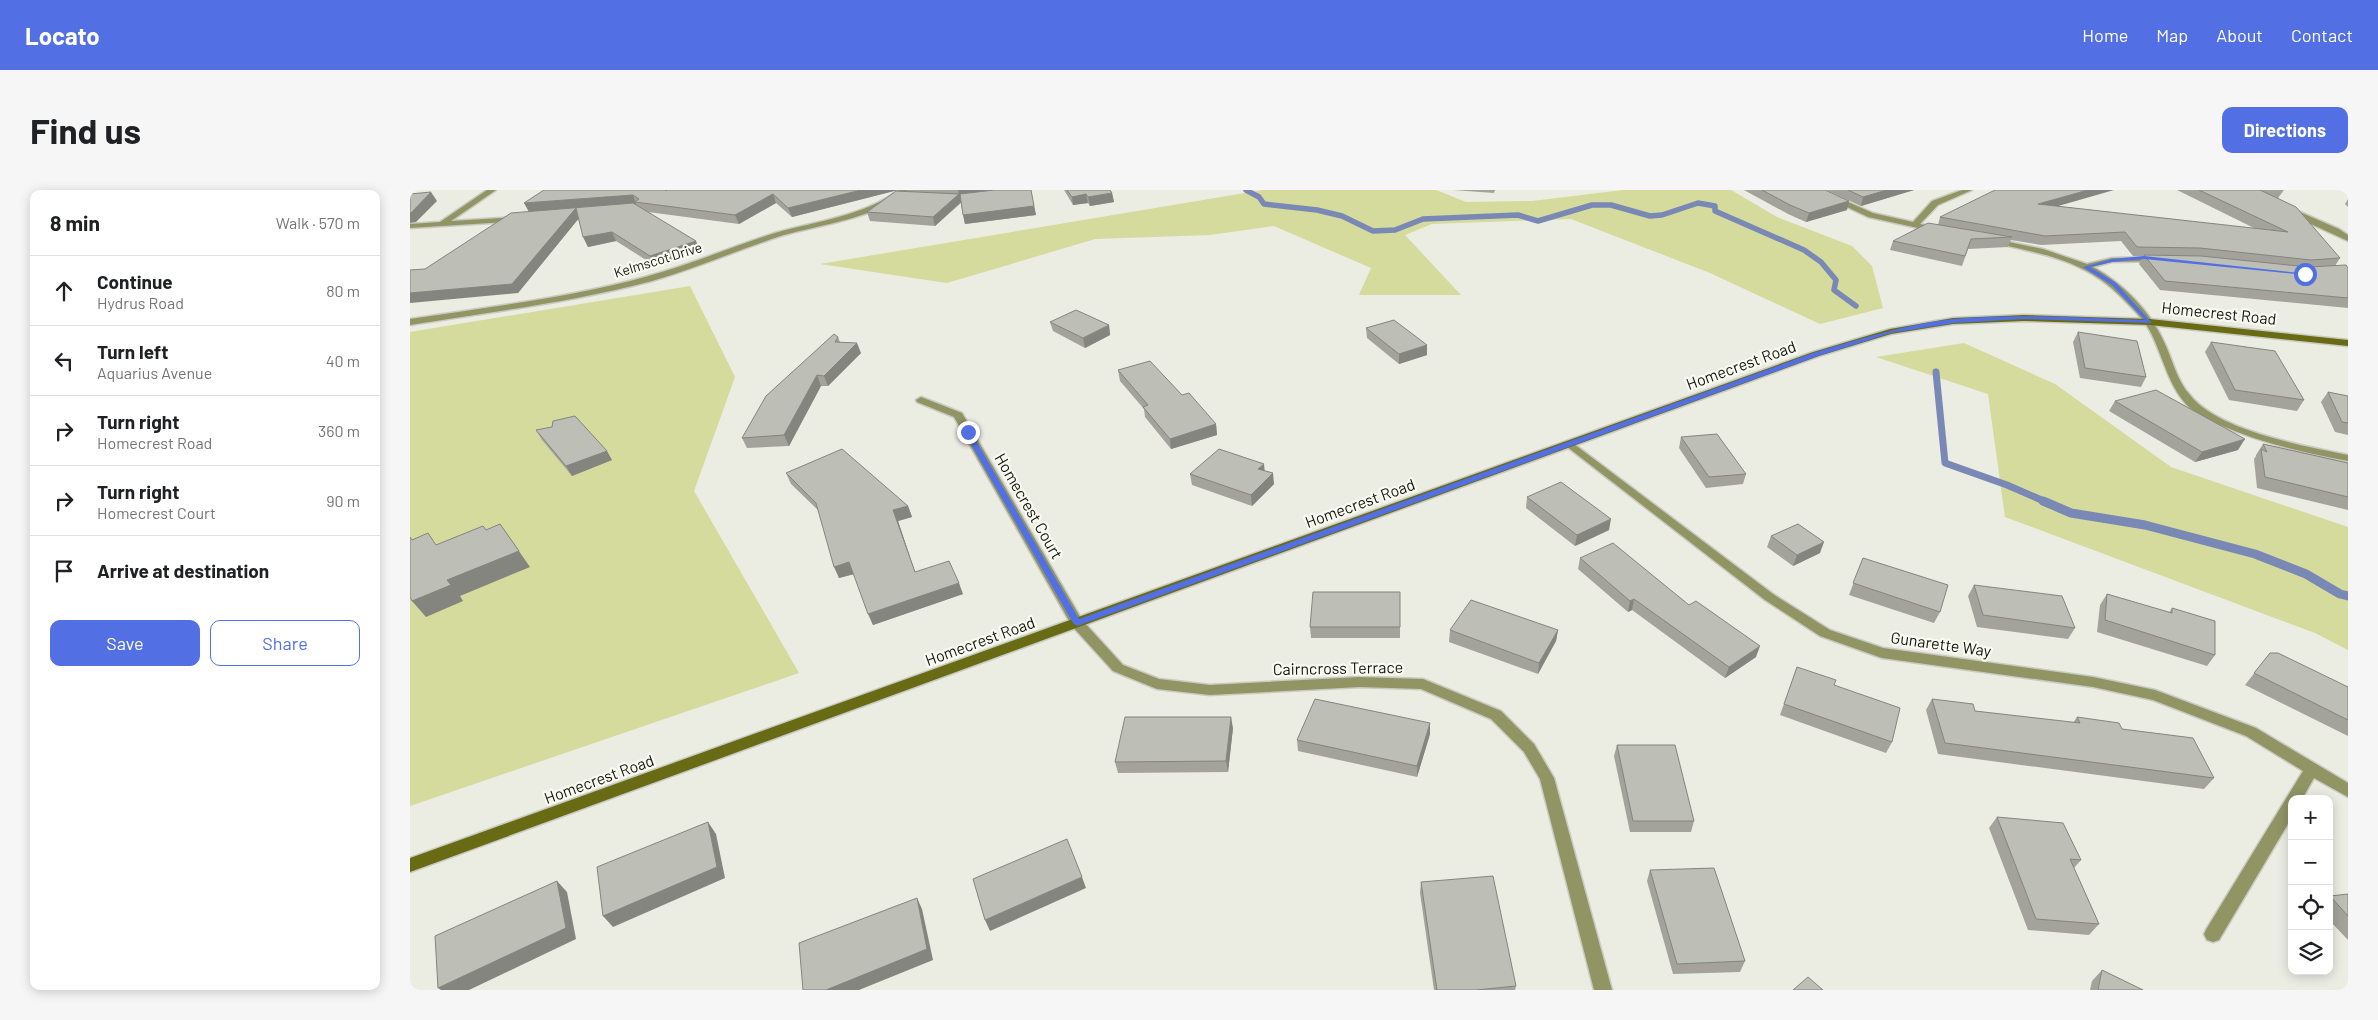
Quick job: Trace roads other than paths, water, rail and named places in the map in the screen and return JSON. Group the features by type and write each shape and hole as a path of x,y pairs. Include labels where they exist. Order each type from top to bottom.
{"street":[{"path":"443,223 492,190"},
{"path":"1815,190 1864,213 1942,231"},
{"path":"1914,226 1936,203 1968,190"},
{"name":"Kelmscot Drive","path":"410,322 613,288 650,279 766,238 871,207 903,194"},
{"path":"2285,209 2348,239"},
{"path":"410,226 528,218"},
{"path":"1979,238 2026,246 2086,267 2114,284 2150,322 2166,355 2175,385 2194,406 2212,417 2256,438 2281,445 2348,458"},
{"path":"2086,267 2112,260 2172,259"},
{"name":"Homecrest Road","path":"410,865 1816,354 1890,332 1954,321 2024,318 2150,322 2348,343"},
{"name":"Homecrest Court","path":"921,400 958,414 1077,623"},
{"name":"Gunarette Way","path":"1570,444 1769,597 1826,633 1882,653 2093,682 2155,695 2251,732 2348,791"},
{"name":"Cairncross Terrace","path":"1077,623 1118,668 1157,684 1210,690 1360,682 1423,684 1496,715 1529,748 1547,778 1603,990"},
{"path":"2296,795 2312,769"},
{"path":"2213,934 2288,810"}],"waterway":[{"path":"1246,190 1259,197 1264,204 1317,210 1342,216 1373,231 1395,230 1423,219 1518,215 1538,221 1592,205 1611,205 1650,216 1662,215 1698,203 1715,206 1715,211 1804,250 1821,262 1836,280 1834,290 1856,306"},
{"path":"1936,372 1945,463 2007,485 2046,502"},
{"path":"2043,501 2071,513 2145,525 2255,554 2306,574 2340,594 2348,596"}]}
